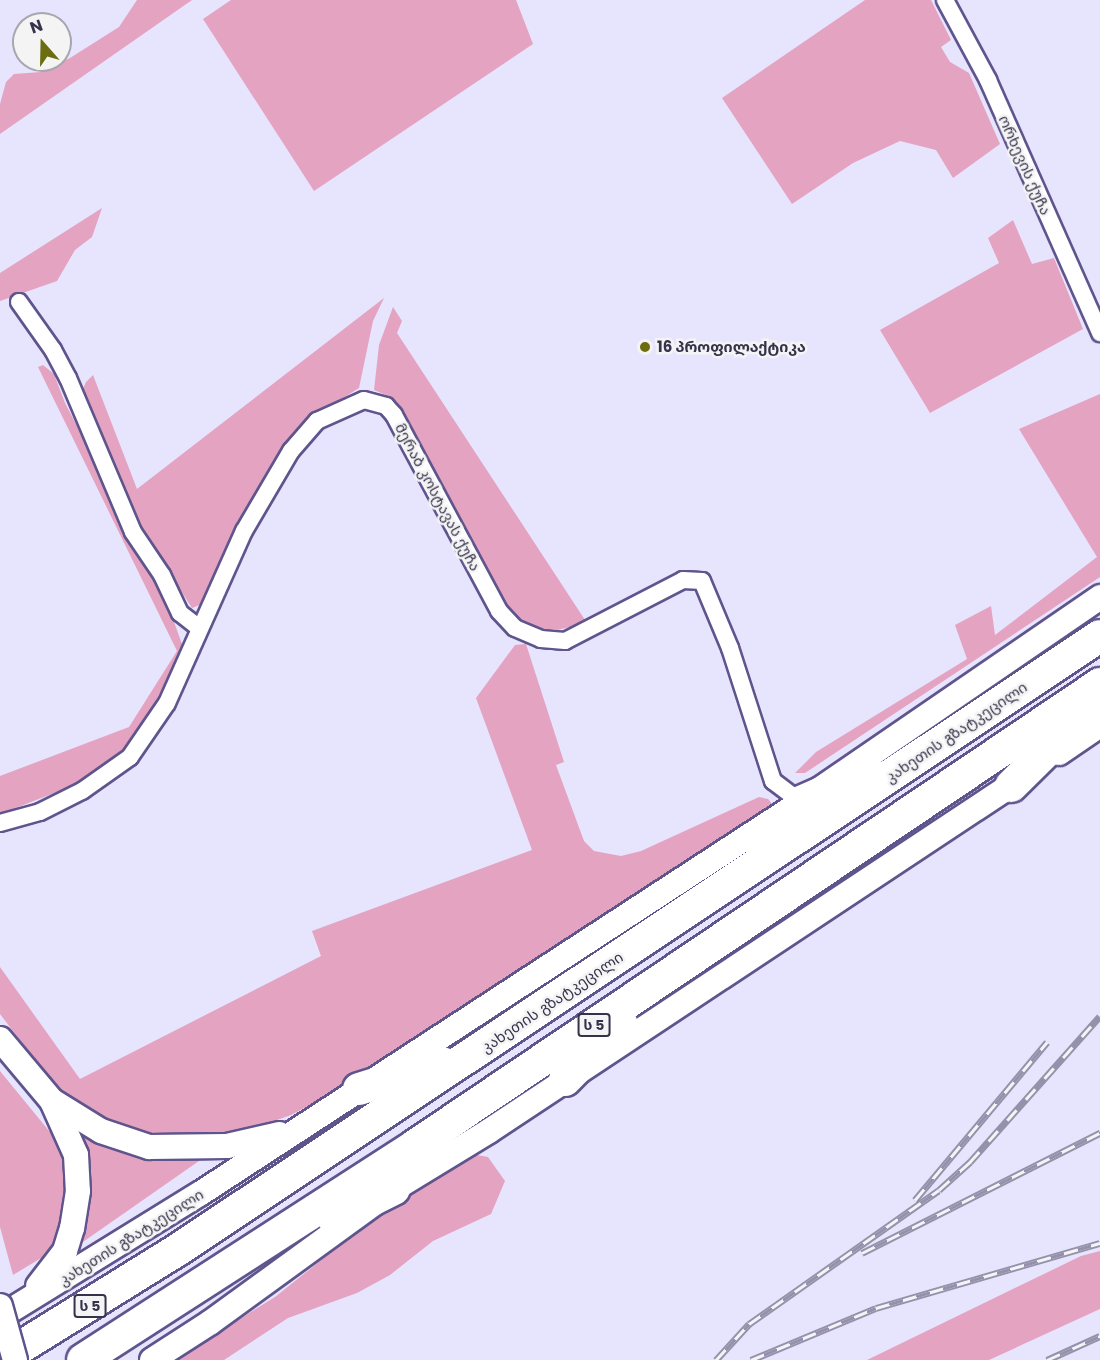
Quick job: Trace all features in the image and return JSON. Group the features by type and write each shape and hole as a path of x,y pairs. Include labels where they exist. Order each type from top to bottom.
{"highway":[{"name":"კახეთის გზატკეცილი","path":"0,1360 179,1249 1100,636"},
{"name":"ს 5","path":"83,1360 215,1278 1100,684"},
{"path":"1011,786 1100,698"},
{"path":"801,802 942,741"},
{"path":"565,1080 670,973"},
{"path":"358,1089 475,1054"},
{"path":"215,1278 394,1189"}],"street":[{"name":"ორხევის ქუჩა","path":"945,0 988,80 1098,323"},
{"path":"19,302 53,350 68,378 133,532 162,575 180,613 198,627"},
{"name":"მერაბ კოსტავას ქუჩა","path":"0,823 40,812 82,791 130,757 167,703 198,627 244,531 291,451 317,421 336,410 353,403 376,402 394,415 499,611 515,628 541,639 565,641 682,580 702,581 730,648 773,781 801,802"},
{"name":"კახეთის გზატკეცილი","path":"4,1311 313,1120 801,802 1100,597"},
{"path":"152,1360 211,1322 394,1189 565,1080 1100,725"},
{"path":"0,1039 52,1101 76,1155 76,1210 65,1251 54,1269 4,1311 15,1360"},
{"path":"52,1101 101,1131 149,1147 194,1148 256,1141 313,1120"}],"shaded area":[{"path":"137,0 192,0 0,134 0,104 6,82 14,74 72,72 72,57 119,27"},
{"path":"231,0 516,0 533,44 314,191 203,19"},
{"path":"865,0 931,0 951,40 941,47 950,62 969,73 1000,144 953,178 936,150 900,141 853,163 792,204 722,98"},
{"path":"102,208 92,237 75,250 57,281 0,301 0,273"},
{"path":"1013,220 1032,264 1054,258 1083,329 930,413 880,330 999,263 988,238"},
{"path":"384,298 373,321 359,388 316,415 251,504 202,604 192,608 136,520 82,391 86,382 93,375 137,489"},
{"path":"393,307 402,321 397,333 587,623 553,631 528,625 512,615 405,418 388,396 374,390 379,345"},
{"path":"43,365 54,374 65,403 161,586 182,644 178,662 131,743 75,785 0,814 0,776 129,727 177,651 38,367"},
{"path":"1100,394 1100,577 805,773 795,773 816,752 967,659 955,625 991,606 995,635 1097,557 1019,429"},
{"path":"526,644 564,762 556,765 584,841 594,851 621,856 641,851 759,797 768,799 773,805 770,813 329,1095 291,1115 249,1130 205,1139 134,1135 68,1103 0,1014 0,967 80,1079 321,956 312,931 532,850 476,698 515,645"},
{"path":"0,1071 54,1137 64,1153 67,1179 65,1211 51,1252 13,1275 0,1227"},
{"path":"74,1125 209,1154 80,1244"},
{"path":"477,1155 488,1157 505,1181 491,1214 433,1241 390,1275 357,1293 288,1318 224,1360 174,1360 275,1297 380,1213 454,1164"},
{"path":"1100,1251 1100,1309 989,1360 867,1360 1081,1256"}],"railway":[{"path":"716,1360 749,1324 939,1190 970,1162 1100,1016"},
{"path":"915,1200 1047,1042"},
{"path":"862,1253 1100,1133"},
{"path":"751,1360 876,1308 1100,1243"},
{"path":"1047,1360 1100,1336"}],"place":[{"name":"16 პროფილაქტიკა","path":"645,347"}]}
